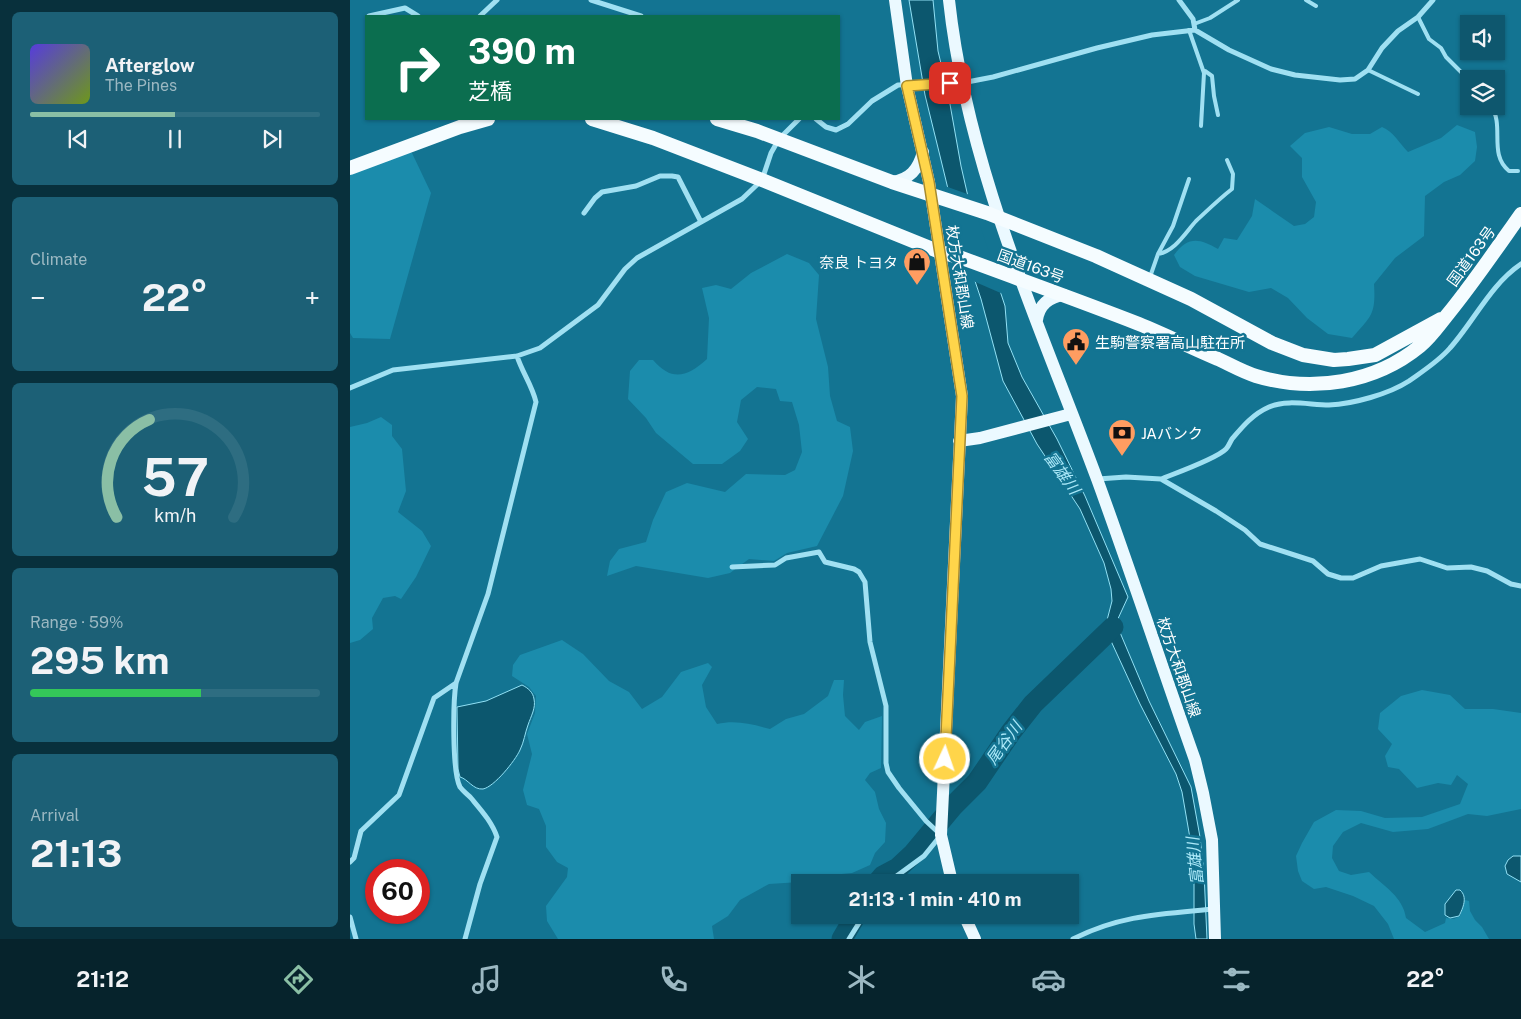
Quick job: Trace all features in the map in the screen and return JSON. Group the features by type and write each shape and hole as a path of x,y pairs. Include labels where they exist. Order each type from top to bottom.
{"highway":[{"path":"350,168 460,127 484,120"},
{"name":"国道163号","path":"595,120 653,138 940,252 962,258 1064,295 1140,325 1254,375 1279,382 1300,384 1338,382 1376,373 1394,364 1421,346 1433,334 1473,282 1521,214"},
{"name":"国道163号","path":"720,120 779,139 892,182 994,215 1096,256 1149,279 1279,346 1302,355 1348,360 1375,355 1446,316"}],"main road":[{"name":"枚方大和郡山線","path":"895,0 907,86 931,195 962,396 942,835 950,874"},
{"name":"枚方大和郡山線","path":"949,0 956,83 984,170 994,215 1022,281 1097,480 1195,760 1204,793 1212,840 1216,939"},
{"path":"892,182 907,178 913,174 918,168 923,152"},
{"path":"1037,320 1038,313 1045,302 1064,295"},
{"path":"959,441 980,438 1071,414"},
{"path":"968,924 975,939"}],"street":[{"path":"481,15 497,0"},
{"path":"590,0 638,15"},
{"path":"1179,0 1193,19 1193,28"},
{"path":"817,120 832,130 841,129 872,101 898,85 956,83 993,78 1097,48 1152,35 1193,28 1229,50 1271,69 1295,75 1340,80 1355,79 1368,70 1382,48 1398,31 1418,18 1433,0"},
{"path":"374,15 405,8 416,15"},
{"path":"350,388 393,370 517,356 540,348 598,306 625,269 637,258 742,199 762,180 771,153 779,139 798,120"},
{"path":"584,213 602,192 636,186 660,176 672,176 678,178 701,222"},
{"path":"1097,480 1126,477 1161,479 1215,456 1227,448 1251,417 1269,407 1282,403 1330,405 1351,402 1371,397 1406,383 1435,362 1450,348 1494,291 1521,264"},
{"path":"465,939 480,884 497,837 484,813 460,788 456,774 454,698 456,683 488,594 536,402 533,389 522,372 517,356"},
{"path":"1161,479 1245,530 1260,544 1313,562 1328,574 1341,578 1353,578 1381,566 1420,560 1447,568 1471,566 1521,586"},
{"path":"732,567 775,565 786,558 819,552 824,562 854,569 859,572 865,582 866,614 870,642 886,706 886,763 888,772 926,821 942,835 924,856 899,874"},
{"path":"350,862 354,858 361,831 399,795 434,698 456,683"},
{"path":"1073,939 1093,929 1116,921 1143,915 1214,909"},
{"path":"350,917 356,939"},
{"path":"849,939 858,924"}],"lane":[{"path":"1201,126 1204,73 1193,28 1238,0"},
{"path":"1308,0 1316,6"},
{"path":"1418,18 1429,39 1441,48 1446,57 1460,71"},
{"path":"1203,69 1212,76 1218,115"},
{"path":"1368,70 1418,94"},
{"path":"1496,115 1498,155 1503,167 1509,171 1518,171"},
{"path":"1158,254 1165,253 1179,241 1196,222 1232,190 1233,174 1227,160"},
{"path":"1149,279 1158,254 1173,226 1189,179"}],"shaded area":[{"path":"1457,125 1475,132 1477,147 1475,161 1460,175 1444,182 1425,196 1424,236 1395,258 1374,284 1374,302 1371,314 1352,338 1328,334 1307,318 1288,298 1271,288 1249,292 1195,276 1180,267 1174,255 1189,242 1199,241 1218,249 1224,238 1237,240 1252,216 1255,199 1294,226 1305,224 1314,217 1316,202 1302,177 1302,158 1290,146 1305,133 1329,127 1352,134 1370,134 1382,127 1393,135 1408,152 1441,138"},
{"path":"393,150 412,153 431,193 390,339 353,338 350,333 350,169"},
{"path":"787,254 809,263 819,275 816,319 828,367 830,396 837,421 850,427 853,451 843,496 817,546 787,553 774,561 749,559 730,573 708,578 636,566 607,576 610,561 619,549 646,542 653,520 666,492 687,483 725,492 746,474 785,475 795,470 802,452 799,425 792,402 780,401 776,389 757,387 741,400 737,422 748,439 740,451 722,464 693,464 656,433 646,418 628,399 630,371 639,360 653,360 667,372 680,374 693,370 707,359 709,318 702,288 716,285 731,289 751,273"},
{"path":"381,417 392,425 392,436 402,449 406,491 398,512 422,531 431,546 416,577 401,599 395,596 383,598 372,618 373,629 360,640 350,643 350,427"},
{"path":"562,640 583,654 609,681 629,692 642,709 662,697 681,672 708,663 712,667 702,685 706,707 717,724 750,724 770,729 786,719 804,714 828,696 834,680 844,680 845,716 859,730 865,722 882,716 881,768 870,773 865,780 875,792 879,809 886,823 885,842 875,853 870,865 852,873 791,874 791,883 769,884 740,900 728,916 712,926 714,939 558,939 547,921 546,906 567,877 568,868 557,862 546,847 546,826 539,809 527,805 523,790 532,754 527,734 535,713 536,696 529,687 512,676 513,665 520,655"},
{"path":"1422,690 1450,695 1465,709 1493,709 1521,713 1521,809 1487,816 1468,814 1428,829 1393,832 1361,823 1343,832 1333,846 1332,858 1339,871 1351,875 1369,872 1397,898 1406,918 1425,932 1445,923 1446,918 1454,919 1460,916 1465,900 1469,901 1470,911 1489,939 1394,939 1388,924 1374,906 1353,896 1326,887 1314,889 1302,881 1298,871 1296,856 1314,822 1336,810 1361,811 1385,818 1422,817 1460,804 1468,784 1457,775 1451,785 1438,783 1417,788 1399,769 1388,767 1385,756 1392,744 1378,729 1380,713 1401,696"}],"water":[{"name":"富雄川","path":"909,0 933,0 938,51 948,93 961,166 969,201 1005,306 1008,343 1022,377 1057,439 1085,496 1128,597 1116,623 1149,701 1191,787 1204,873 1207,939 1196,939 1191,844 1182,792 1176,774 1140,704 1105,628 1112,601 1104,563 1080,509 1037,444 1003,381 981,299 958,230 925,95"},
{"path":"522,685 531,692 534,706 521,747 514,760 493,784 483,789 476,788 460,777 458,769 457,707 486,701"},
{"path":"1513,856 1521,856 1521,882 1507,874 1505,866"},
{"path":"1456,890 1460,890 1464,896 1464,903 1459,916 1450,918 1445,915 1445,904"}],"pier":[{"path":"945,186 970,195 1003,294 973,281 956,230"}],"waterway":[{"name":"尾谷川","path":"887,874 898,868 913,854 953,806 977,782 1011,732 1033,704 1113,627"},
{"name":"尾谷川","path":"842,939 851,924"}],"place":[{"name":"奈良 トヨタ","path":"917,286"},
{"name":"生駒警察署高山駐在所","path":"1076,366"},
{"name":"JAバンク","path":"1122,457"}],"route":[{"path":"945,759 962,396 929,182 907,86 950,83"}]}
